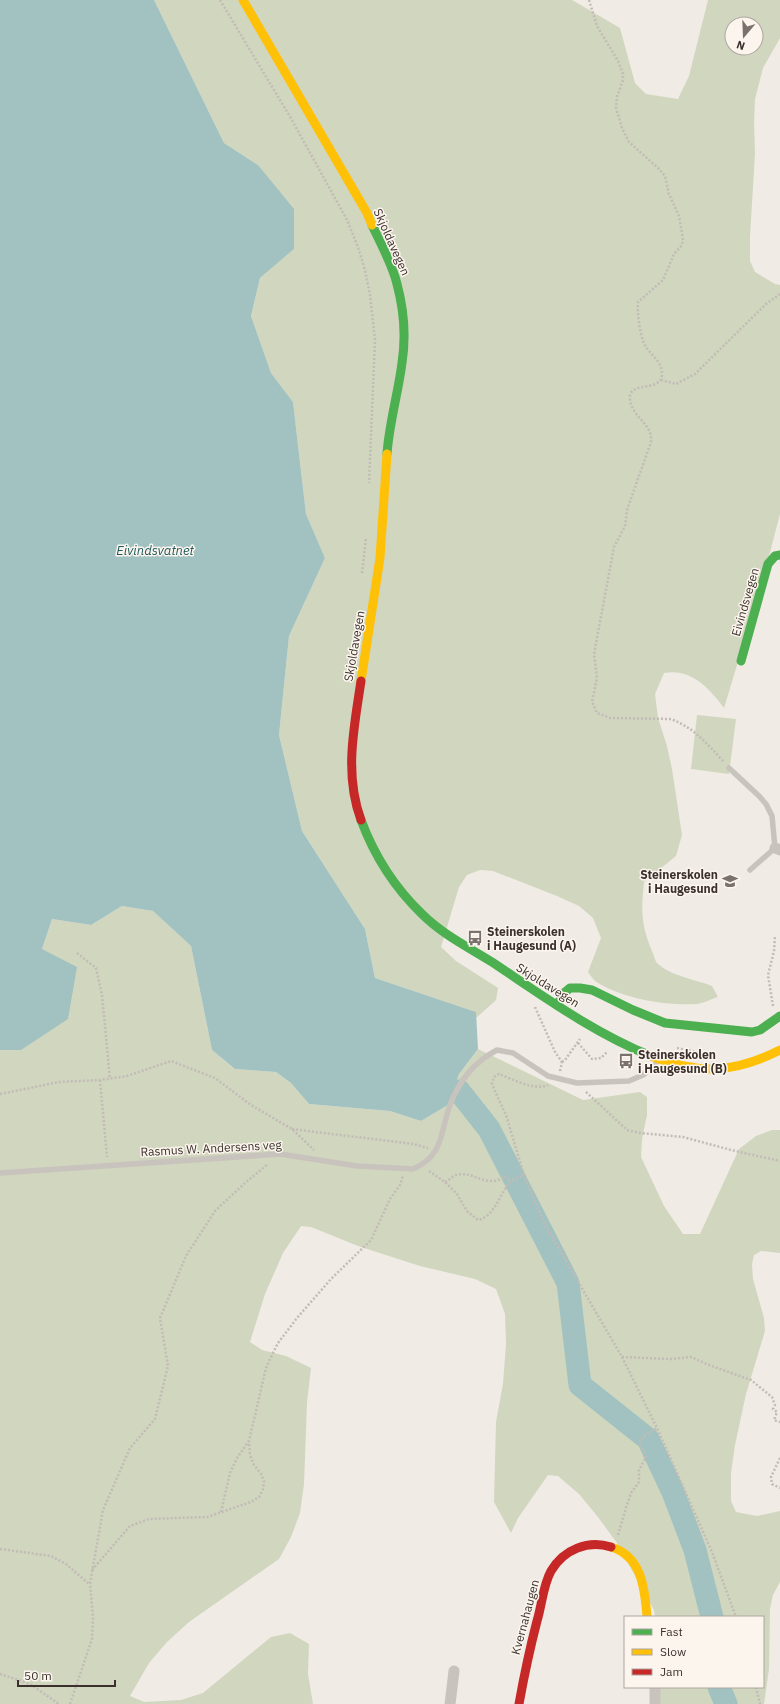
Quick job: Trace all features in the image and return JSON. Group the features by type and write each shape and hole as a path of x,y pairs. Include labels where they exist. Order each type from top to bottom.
{"main road":[{"name":"Skjoldavegen","path":"243,0 367,213 397,282 403,312 404,336 402,363 388,439 380,558 352,738 351,765 353,790 359,816 382,864 398,888 416,909 438,929 557,1005 617,1040 659,1058 702,1069 721,1070 737,1068 760,1061 780,1050"},
{"name":"Eivindsvegen","path":"741,661 768,564 775,556 780,555"},
{"path":"557,1005 564,993 570,988 580,988 592,990 665,1024 752,1032 760,1030 778,1018"},
{"name":"Kvernahaugen","path":"519,1704 546,1584 551,1571 558,1561 568,1552 580,1546 595,1544 614,1548 624,1554 636,1565 642,1584 648,1616"}],"street":[{"path":"450,1704 454,1671"},
{"path":"655,1688 655,1704"}],"lane":[{"path":"729,768 759,796 766,804 772,816 778,849 750,870"},
{"path":"421,1166 432,1157 436,1150 442,1136 450,1106 461,1082 483,1057 497,1050 513,1054 548,1076 577,1083 629,1081 643,1075 653,1067 659,1058"},
{"name":"Rasmus W. Andersens veg","path":"0,1173 280,1154 357,1166 413,1169 421,1166"}],"path":[{"path":"220,0 321,171 347,220 360,253 370,295 375,340 369,484"},
{"path":"589,0 597,26 618,61 623,74 624,80 617,97 616,108 622,128 629,142 659,169 664,176 668,194 679,216 684,240 682,245 676,250 663,280 640,299 637,309 643,340 662,368 661,380 658,383 636,389 630,395 632,407 650,430 652,442 627,510 625,526 614,547 594,654 597,678 592,702 597,713 610,718 671,719 680,722 693,729 729,768"},
{"path":"661,380 676,384 695,374 766,304 780,294"},
{"path":"362,576 366,531"},
{"path":"775,936 774,951 768,975 770,992 778,1018"},
{"path":"76,953 96,968 102,995 110,1079"},
{"path":"534,1001 535,1008 555,1052 562,1062 580,1040"},
{"path":"578,1043 592,1059 601,1058 607,1052"},
{"path":"674,1048 710,1055"},
{"path":"0,1094 59,1082 100,1080 127,1076 171,1061 215,1078 251,1105 292,1129 324,1160"},
{"path":"556,1078 543,1087 533,1086 499,1074 494,1077 492,1083 506,1115 524,1175 545,1225 622,1357 657,1428 712,1552 736,1616"},
{"path":"100,1080 107,1165"},
{"path":"577,1083 627,1130 640,1133 683,1137 730,1150 780,1161"},
{"path":"292,1129 413,1144 436,1150"},
{"path":"70,1704 92,1639 93,1617 90,1584 103,1510 130,1448 155,1419 168,1366 160,1318 186,1256 215,1211 245,1183 280,1154"},
{"path":"421,1166 445,1182 457,1194 467,1211 478,1220 486,1218 511,1181 524,1175"},
{"path":"92,1571 130,1526 149,1519 207,1517 251,1502 259,1497 263,1489 264,1481 254,1465 250,1455 249,1441 266,1368 278,1343 296,1318 331,1279 371,1240 378,1228 390,1199 400,1185 404,1168"},
{"path":"445,1182 456,1175 467,1175 482,1180 494,1181 500,1180 505,1176 511,1181"},
{"path":"622,1357 671,1359 691,1357 751,1380 772,1397 774,1410 779,1412 774,1420 780,1422"},
{"path":"614,1548 631,1493 639,1482 640,1470 646,1457 640,1443 649,1432 657,1428"},
{"path":"221,1512 230,1473 237,1458 249,1441"},
{"path":"780,1458 771,1477 772,1484 780,1488"},
{"path":"0,1549 51,1556 66,1564 90,1584"},
{"path":"0,1674 30,1684 59,1704"},
{"path":"756,1688 760,1704"}],"green space":[{"path":"154,0 572,0 620,28 635,83 646,94 678,99 689,76 708,0 780,0 780,38 763,68 755,99 755,153 750,261 755,272 775,284 780,285 780,514 763,579 724,708 712,693 698,681 683,674 674,672 664,673 655,694 658,718 667,746 672,769 682,835 676,856 644,882 642,901 644,925 648,942 657,963 677,975 712,986 718,997 697,1004 672,1004 633,997 609,989 594,980 588,972 601,938 593,918 579,906 557,896 493,871 480,870 467,875 459,887 441,947 456,961 498,988 496,1000 476,1018 476,1012 375,978 365,929 302,831 279,735 289,636 325,558 306,514 293,402 271,373 251,316 260,278 294,249 258,165 224,143"},
{"path":"697,715 736,719 729,774 691,769"},
{"path":"122,906 153,911 191,946 212,1050 235,1069 276,1072 291,1083 309,1104 390,1111 421,1121 448,1105 459,1074 478,1049 583,1100 640,1092 647,1097 647,1115 642,1139 641,1157 664,1206 683,1234 700,1234 739,1149 756,1136 772,1130 780,1130 780,1253 761,1251 754,1255 752,1264 753,1279 764,1318 765,1331 746,1394 735,1445 731,1473 731,1501 736,1512 757,1516 780,1511 780,1582 773,1595 770,1609 769,1669 764,1704 657,1704 655,1688 764,1688 764,1616 655,1616 654,1610 617,1543 579,1494 558,1476 548,1475 518,1518 511,1533 494,1502 496,1422 503,1384 506,1344 505,1314 496,1289 475,1279 420,1266 358,1246 311,1227 301,1226 283,1253 265,1294 250,1342 262,1350 286,1356 311,1368 307,1402 304,1484 300,1513 291,1537 279,1559 189,1622 167,1642 149,1663 130,1696 144,1702 181,1700 203,1693 271,1637 290,1633 309,1644 308,1674 313,1704 0,1704 0,1050 21,1050 42,949 52,919 91,925"}],"water":[{"name":"Eivindsvatnet","path":"0,0 154,0 224,143 258,165 294,209 294,249 260,278 251,316 271,373 293,402 306,514 325,558 289,636 279,735 302,831 365,929 375,978 476,1012 478,1049 459,1074 448,1105 421,1121 390,1111 309,1104 291,1083 276,1072 235,1069 212,1050 191,946 153,911 122,906 91,925 52,919 42,949 77,967 68,1019 21,1050 0,1050"}],"waterway":[{"path":"459,1091 489,1129 568,1283 580,1385 648,1439 673,1492 695,1550 712,1616"},
{"path":"719,1688 726,1704"}],"traffic: fast":[{"path":"372,225 393,270 404,324 402,363 387,454"},
{"path":"741,661 768,564 775,556 780,555"},
{"path":"361,820 372,846 394,882 412,904 430,921 447,934 569,1013 609,1036 651,1056"},
{"path":"557,1005 564,993 570,988 580,988 592,990 633,1010 665,1023 752,1032 760,1030 780,1016"}],"traffic: slow":[{"path":"243,0 367,213 372,225"},
{"path":"361,681 380,558 387,454"},
{"path":"651,1056 685,1066 701,1069 716,1069 747,1063 763,1058 780,1050"},
{"path":"611,1547 621,1551 629,1558 640,1575 645,1596 647,1616"}],"traffic: jam":[{"path":"361,681 352,751 353,785 361,820"},
{"path":"519,1704 544,1589 551,1571 556,1563 577,1548 594,1545 611,1547"}],"place":[{"name":"Steinerskolen i Haugesund","path":"730,881"},
{"name":"Steinerskolen i Haugesund (A)","path":"475,938"},
{"name":"Steinerskolen i Haugesund (B)","path":"626,1061"}]}
